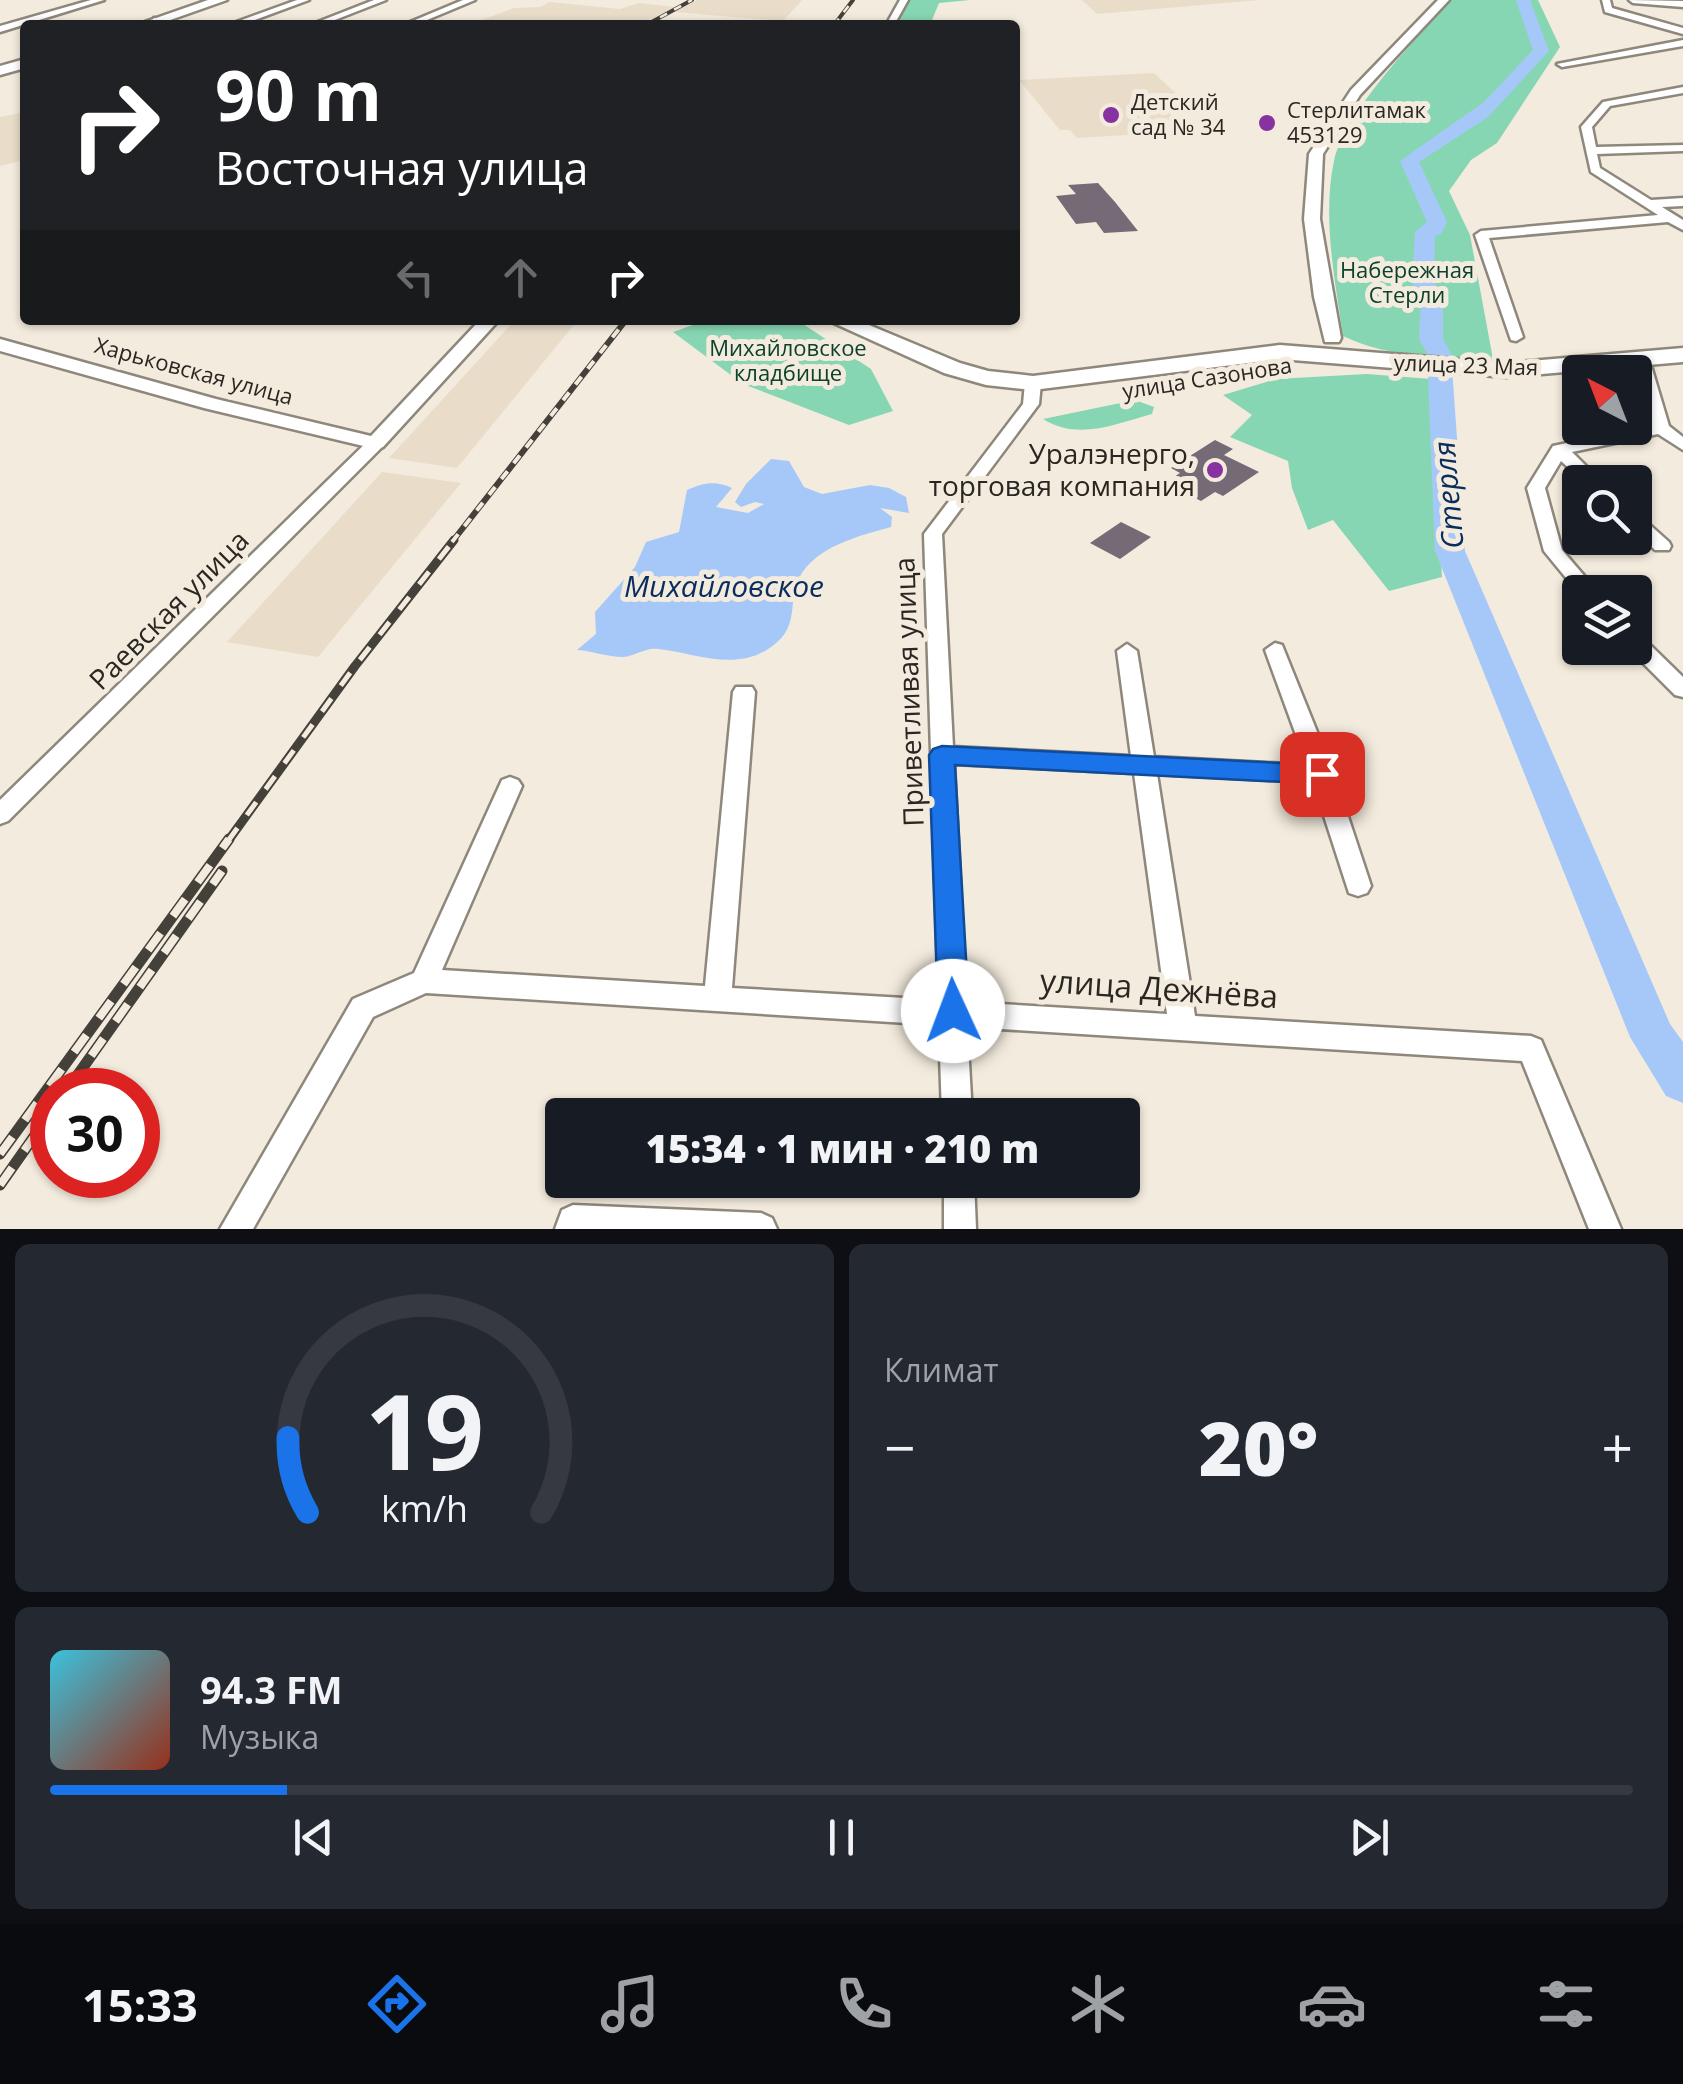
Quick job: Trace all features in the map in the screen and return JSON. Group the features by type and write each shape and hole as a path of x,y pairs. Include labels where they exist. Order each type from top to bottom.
{"main road":[{"path":"158,20 221,0"},
{"name":"улица Сазонова","path":"826,325 889,364 940,384 1032,394"},
{"name":"улица Сазонова","path":"850,325 952,368 1065,402 1280,352 1369,361"},
{"name":"улица 23 Мая","path":"1652,358 1683,355"},
{"name":"улица Сазонова","path":"1247,361 1369,361"},
{"name":"улица 23 Мая","path":"1369,361 1506,370 1562,365"}],"street":[{"path":"31,20 100,0"},
{"path":"287,0 317,5"},
{"path":"328,20 382,0"},
{"path":"421,20 471,0"},
{"path":"1369,361 1346,352 1332,338 1312,213 1316,155 1360,88 1444,0"},
{"path":"1633,0 1683,4"},
{"path":"247,20 302,1"},
{"path":"1607,5 1683,31"},
{"path":"335,8 352,11"},
{"path":"1562,64 1683,43"},
{"path":"1683,90 1608,104 1586,127 1594,170 1683,226"},
{"path":"1591,151 1683,148"},
{"path":"1648,204 1683,202"},
{"path":"1516,337 1482,235 1669,218"},
{"path":"376,443 485,325"},
{"path":"1280,352 1315,348 1332,338"},
{"name":"Харьковская улица","path":"0,345 211,404 376,443"},
{"name":"Приветливая улица","path":"956,1098 933,534 1032,394"},
{"path":"1652,397 1661,428 1683,445"},
{"path":"1573,575 1553,551 1536,488 1559,450 1661,428"},
{"name":"Раевская улица","path":"0,816 376,443"},
{"path":"1559,450 1575,465"},
{"path":"1652,537 1662,546"},
{"path":"1275,650 1322,774 1358,886"},
{"path":"1128,651 1183,1026"},
{"path":"1652,659 1683,690"},
{"path":"717,1000 744,692"},
{"path":"942,755 1322,774"},
{"path":"236,1229 363,1008 424,981 510,786"},
{"name":"улица Дежнёва","path":"424,981 1530,1049 1605,1229"},
{"path":"959,1198 960,1229"},
{"path":"571,1229 573,1221 761,1229"}],"shaded area":[{"path":"697,0 802,0 784,20 674,12"},
{"path":"1082,0 1260,0 1097,14"},
{"path":"550,2 620,9 639,3 675,7 649,20 482,20 514,8 540,7"},
{"name":"Детский сад № 34","path":"1154,73 1183,100 1161,102 1192,131 1077,138 1070,130 1060,130 1020,80"},
{"path":"20,113 20,161 0,166 0,117"},
{"path":"510,325 574,325 457,468 389,458"},
{"path":"382,472 461,483 318,657 227,642"}],"green space":[{"path":"908,0 970,0 939,3 932,20 899,20"},
{"name":"Набережная Стерли","path":"1450,0 1538,0 1560,47 1497,143 1471,160 1449,191 1470,235 1493,359 1398,353 1343,336 1333,271 1329,204 1334,161 1341,141 1383,77"},
{"name":"Михайловское кладбище","path":"693,325 805,325 871,369 893,411 849,425 743,384 673,332"},
{"path":"1367,374 1431,379 1442,577 1389,591 1333,520 1308,530 1292,488 1288,461 1230,437 1252,415 1223,395 1276,379"},
{"path":"1135,400 1154,407 1152,414 1083,430 1056,426 1043,419"}],"water":[{"name":"Михайловское","path":"771,459 789,461 804,487 822,494 870,485 889,488 906,497 909,513 880,508 892,517 891,527 839,544 816,558 799,578 785,634 752,657 712,659 654,649 623,657 577,650 596,634 595,612 635,567 646,542 679,532 687,490 709,483 732,488 716,507 748,513 764,504 755,502 741,507 735,502 746,484"}],"building":[{"path":"1098,183 1138,231 1104,233 1096,222 1076,224 1056,196 1076,194 1068,185"},
{"name":"Уралэнерго, торговая компания","path":"1215,440 1233,449 1224,455 1259,472 1223,496 1215,492 1201,501 1165,483 1180,473 1171,468"},
{"path":"1121,522 1151,537 1120,559 1090,543"}],"waterway":[{"name":"Стерля","path":"1523,0 1541,51 1482,113 1409,161 1437,222 1434,230 1425,232 1423,282 1432,300 1431,339 1439,353 1450,551 1653,1037 1683,1081"}],"railway":[{"path":"655,20 692,0"},
{"path":"838,20 853,0"},
{"path":"452,542 622,325"},
{"path":"228,841 355,666 454,540"},
{"path":"0,1154 229,839"},
{"path":"83,1068 222,871"},
{"path":"0,1185 30,1142"}],"place":[{"name":"Детский сад № 34","path":"1111,115"},
{"name":"Стерлитамак 453129","path":"1267,123"},
{"name":"Уралэнерго, торговая компания","path":"1215,470"}],"route":[{"path":"953,1011 942,755 1322,774"}]}
